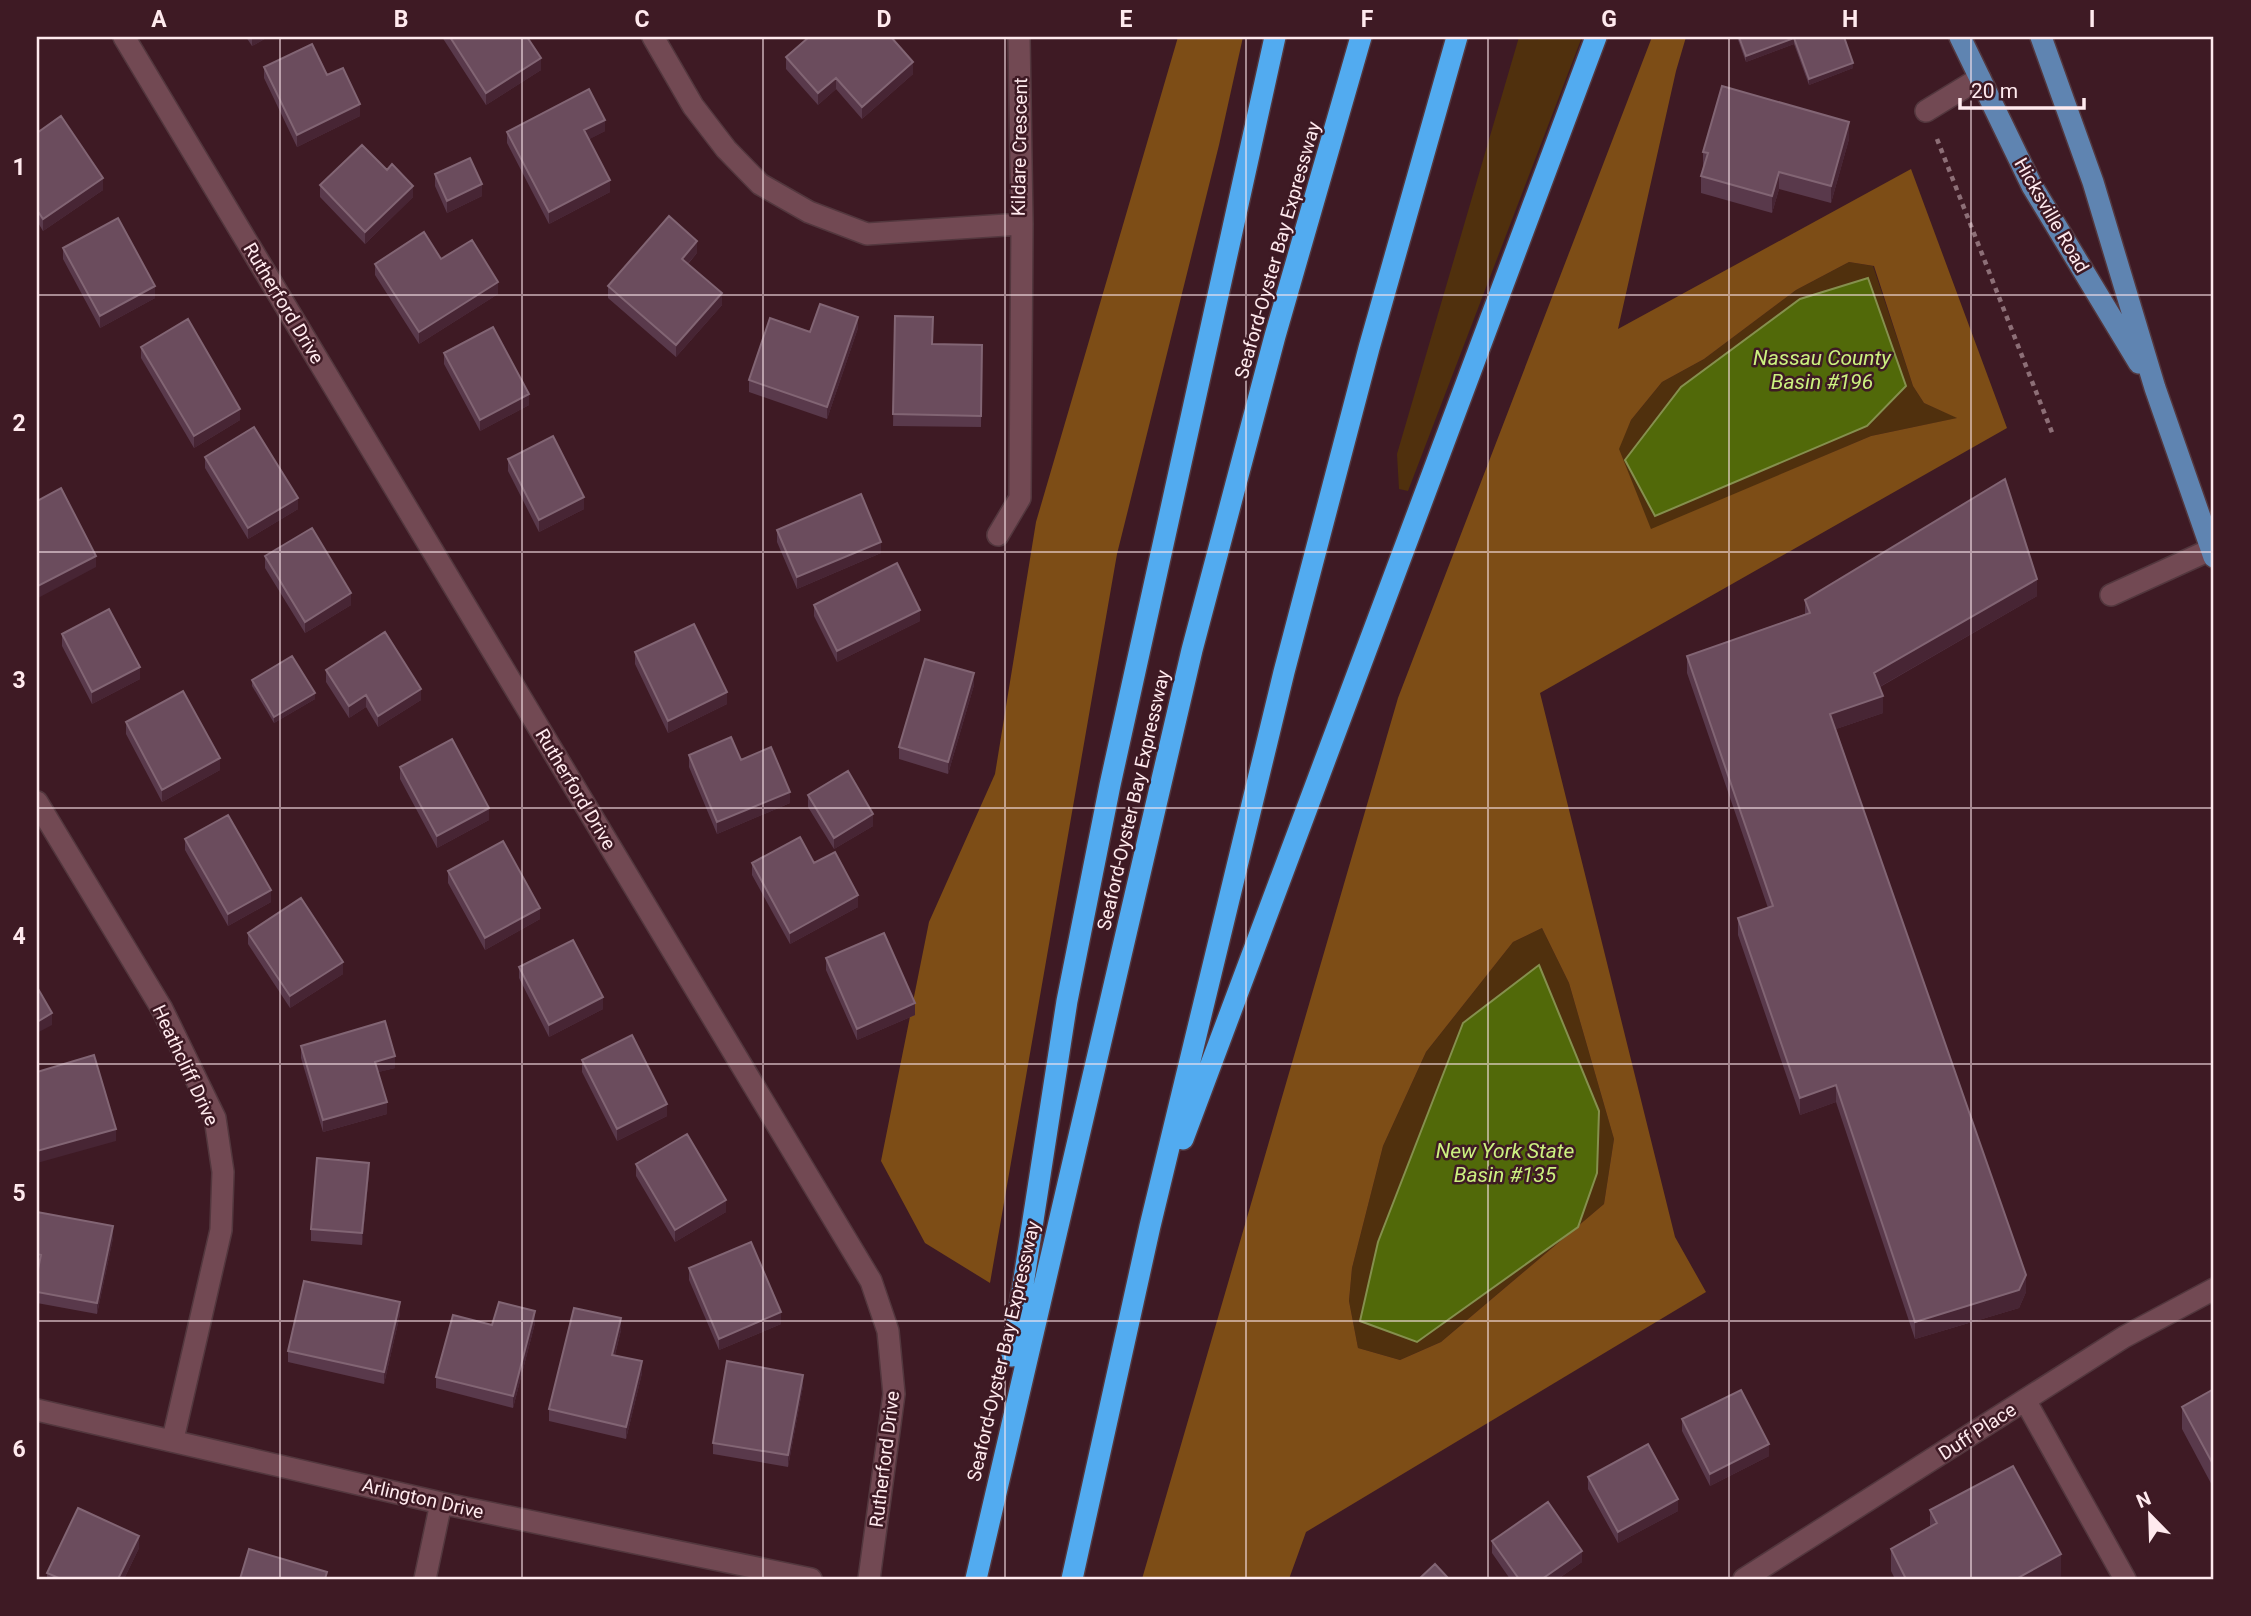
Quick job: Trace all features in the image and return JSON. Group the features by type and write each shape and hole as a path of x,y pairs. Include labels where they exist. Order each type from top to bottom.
{"highway":[{"path":"987,1523 1068,1001 1110,785 1275,37"},
{"name":"Seaford-Oyster Bay Expressway","path":"976,1579 1192,650 1275,336 1361,37"},
{"path":"1073,1579 1150,1226 1284,672 1369,348 1457,37"},
{"path":"1150,1226 1596,37"}],"main road":[{"name":"Hicksville Road","path":"1960,37 2032,186 2155,388"},
{"name":"Hicksville Road","path":"2041,37 2093,182 2155,388 2213,553"}],"street":[{"name":"Rutherford Drive","path":"124,37 871,1281 888,1331 894,1394 869,1579"},
{"name":"Kildare Crescent","path":"653,37 693,106 726,149 760,184 809,212 867,234 1022,224 1019,37"},
{"path":"1926,111 1980,78"},
{"path":"998,535 1020,498 1022,224"},
{"path":"2111,595 2213,553"},
{"name":"Heathcliff Drive","path":"37,802 162,1009 215,1118 223,1172 221,1230 173,1440"},
{"name":"Duff Place","path":"1744,1579 2124,1337 2214,1289"},
{"path":"2025,1400 2125,1579"},
{"name":"Arlington Drive","path":"37,1410 441,1503 811,1579"},
{"path":"425,1579 441,1503"}],"path":[{"path":"1926,111 2053,435"}],"shaded area":[{"path":"1178,37 1243,37 1219,145 1117,554 990,1283 925,1243 881,1161 929,922 995,774 1036,522"},
{"path":"1519,37 1582,37 1408,491 1399,489 1397,454"},
{"path":"1652,37 1686,37 1618,329 1911,169 2007,428 1540,693 1675,1237 1706,1292 1306,1532 1289,1579 1142,1579 1398,698","holes":["1849,262 1874,266 1913,386 1924,403 1957,418 1871,436 1651,529 1619,449 1631,420 1662,382 1704,359 1796,290","1542,928 1569,983 1614,1139 1604,1204 1441,1342 1400,1360 1358,1348 1349,1301 1352,1268 1383,1146 1426,1052 1513,942"]},
{"name":"Nassau County Basin #196","path":"1849,262 1873,266 1913,386 1924,403 1958,418 1871,436 1651,530 1618,449 1631,420 1662,382 1704,359 1796,290"},
{"name":"New York State Basin #135","path":"1542,928 1569,983 1614,1139 1604,1204 1441,1342 1400,1360 1358,1348 1349,1301 1352,1268 1383,1146 1426,1052 1513,942"}],"water":[{"name":"Nassau County Basin #196","path":"1868,278 1906,386 1867,426 1655,516 1625,460 1681,387 1800,299"},
{"name":"New York State Basin #135","path":"1539,965 1599,1111 1597,1173 1578,1227 1417,1342 1360,1321 1378,1242 1463,1023"}],"building":[{"path":"450,37 527,37 541,58 486,93"},
{"path":"809,37 891,37 913,62 862,107 836,78 818,93 786,57"},
{"path":"1739,37 1844,37 1853,63 1809,79 1794,38 1746,56"},
{"path":"312,44 327,75 343,68 360,104 297,135 264,67"},
{"path":"1722,86 1849,122 1831,186 1779,172 1772,196 1701,176 1708,153 1703,152"},
{"path":"589,89 605,120 584,130 610,180 549,212 507,132"},
{"path":"61,116 103,178 43,219 37,210 37,133"},
{"path":"362,145 387,170 392,164 413,186 365,232 320,185"},
{"path":"470,158 482,184 447,201 435,174"},
{"path":"669,216 697,241 682,259 722,293 676,345 608,286"},
{"path":"118,218 155,286 100,316 63,248"},
{"path":"424,232 441,259 472,240 498,282 419,332 375,264"},
{"path":"820,304 858,317 827,407 749,380 770,318 810,332"},
{"path":"895,316 933,317 932,344 982,345 981,416 893,414"},
{"path":"188,319 240,409 194,436 141,347"},
{"path":"493,327 529,394 480,420 444,353"},
{"path":"254,427 298,498 248,528 205,457"},
{"path":"553,436 584,497 539,520 508,459"},
{"path":"2005,479 2037,579 1874,673 1883,696 1830,714 2026,1275 2019,1290 1915,1322 1836,1085 1800,1098 1738,918 1773,906 1687,656 1810,613 1805,600"},
{"path":"61,488 96,556 38,586 37,501"},
{"path":"861,494 881,542 797,577 777,530"},
{"path":"312,528 351,593 305,622 265,556"},
{"path":"897,563 920,610 837,651 814,605"},
{"path":"109,609 140,667 92,692 62,634"},
{"path":"694,624 727,692 668,721 635,652"},
{"path":"385,632 421,689 378,716 366,695 349,706 326,670"},
{"path":"292,656 315,693 274,717 252,680"},
{"path":"925,659 974,673 948,762 899,747"},
{"path":"183,691 220,758 162,790 126,722"},
{"path":"731,737 741,760 771,747 790,792 717,822 689,755"},
{"path":"452,739 489,808 437,836 400,767"},
{"path":"848,771 873,814 834,838 808,795"},
{"path":"228,815 271,890 228,914 185,839"},
{"path":"800,837 814,863 835,852 858,895 790,933 752,863"},
{"path":"503,841 540,908 485,938 448,871"},
{"path":"301,898 343,962 290,996 248,933"},
{"path":"884,933 915,1003 857,1029 826,958"},
{"path":"573,940 603,997 549,1025 519,967"},
{"path":"37,987 52,1013 37,1022"},
{"path":"385,1021 395,1056 375,1062 387,1102 323,1120 301,1046"},
{"path":"632,1035 667,1104 617,1129 582,1060"},
{"path":"94,1055 116,1129 37,1151 37,1072"},
{"path":"687,1134 726,1200 675,1230 636,1164"},
{"path":"317,1158 369,1163 362,1233 311,1229"},
{"path":"37,1212 113,1226 97,1303 37,1292 41,1255 37,1254"},
{"path":"751,1242 781,1312 719,1339 689,1268"},
{"path":"304,1281 400,1302 384,1372 288,1351"},
{"path":"499,1302 535,1311 513,1396 436,1377 453,1315 492,1325"},
{"path":"574,1308 621,1318 612,1355 642,1361 626,1427 549,1409"},
{"path":"727,1361 803,1375 788,1455 713,1443"},
{"path":"2214,1389 2214,1466 2182,1407"},
{"path":"1741,1390 1769,1444 1710,1474 1682,1419"},
{"path":"1648,1444 1678,1499 1618,1532 1588,1477"},
{"path":"2013,1466 2061,1554 2016,1579 1906,1579 1891,1549 1937,1523 1930,1510"},
{"path":"1548,1502 1582,1551 1542,1579 1519,1579 1492,1541"},
{"path":"78,1508 139,1536 118,1579 61,1579 47,1573"},
{"path":"249,1549 327,1572 325,1579 240,1579"},
{"path":"1435,1564 1449,1579 1419,1579"}]}
